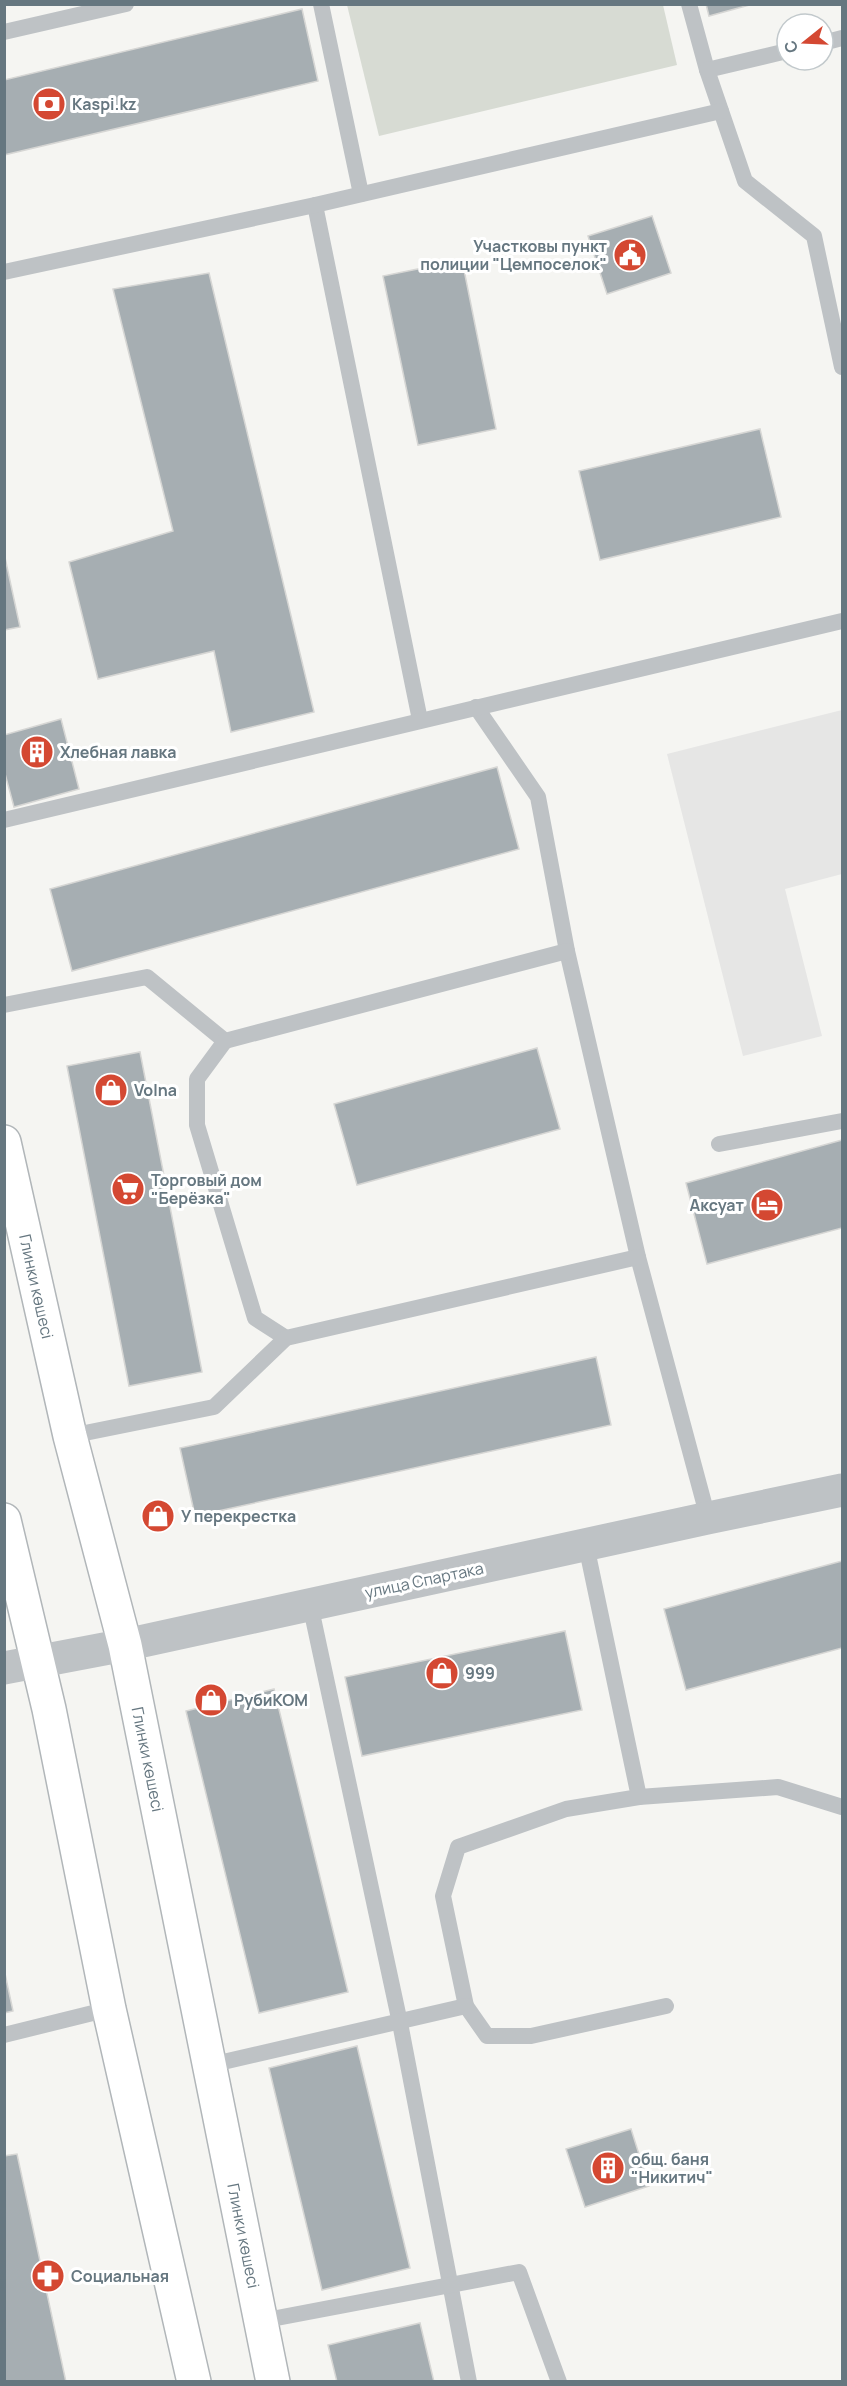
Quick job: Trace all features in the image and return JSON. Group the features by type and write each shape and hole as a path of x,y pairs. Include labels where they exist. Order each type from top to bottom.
{"main road":[{"name":"Глинки көшесі","path":"4,1142 70,1436 125,1645 273,2382"},
{"path":"4,1520 48,1709 109,2009 194,2382"}],"street":[{"name":"улица Спартака","path":"4,1668 125,1645 843,1490"}],"lane":[{"path":"4,32 126,4"},
{"path":"321,4 362,194"},
{"path":"689,4 707,70 746,181 814,236 843,367"},
{"path":"707,70 775,54"},
{"path":"4,272 362,194 721,111"},
{"path":"315,204 420,720"},
{"path":"4,820 843,621"},
{"path":"476,707 538,797 567,951 638,1257 708,1518"},
{"path":"286,1338 255,1318 197,1125 197,1079 225,1041 567,951"},
{"path":"4,1005 147,977 225,1041"},
{"path":"719,1144 843,1121"},
{"path":"70,1436 214,1407 286,1338 638,1257"},
{"path":"586,1545 639,1797"},
{"path":"310,1604 400,2023 470,2382"},
{"path":"666,2006 531,2036 487,2036 466,2006 443,1896 458,1847 567,1809 639,1797 778,1786 843,1807"},
{"path":"210,2065 466,2006"},
{"path":"4,2035 109,2009"},
{"path":"261,2321 519,2272 559,2382"}],"shaded area":[{"path":"347,5 663,5 677,65 379,136"},
{"path":"842,710 842,874 785,889 822,1036 743,1056 667,754"}],"building":[{"path":"706,4 753,4 709,16"},
{"path":"302,9 318,81 4,155 4,80"},
{"name":"Участковы пункт полиции \"Цемпоселок\"","path":"652,216 671,273 607,294 588,236"},
{"path":"462,260 496,429 418,445 383,276"},
{"path":"209,273 314,712 231,732 214,651 98,679 69,562 173,531 113,289"},
{"path":"760,429 781,517 600,560 579,471"},
{"path":"4,553 20,627 4,630"},
{"name":"Хлебная лавка","path":"61,719 79,789 14,807 4,770 4,735"},
{"path":"497,767 519,849 72,971 50,889"},
{"path":"537,1048 560,1129 357,1185 334,1104"},
{"path":"140,1052 202,1372 129,1386 67,1066"},
{"name":"Аксуат","path":"842,1140 842,1228 707,1264 686,1183"},
{"path":"596,1357 611,1425 195,1516 180,1448"},
{"path":"842,1561 842,1648 686,1690 664,1609"},
{"path":"565,1631 582,1710 362,1756 345,1677"},
{"path":"274,1689 348,1992 259,2013 186,1711"},
{"path":"4,1969 13,2011 4,2013"},
{"path":"357,2046 410,2268 322,2290 269,2068"},
{"name":"общ. баня \"Никитич\"","path":"631,2129 649,2186 585,2207 566,2149"},
{"path":"17,2154 66,2382 4,2382 4,2156"},
{"path":"420,2323 434,2382 337,2382 328,2345"}],"place":[{"name":"Kaspi.kz","path":"49,104"},
{"name":"Участковы пункт полиции \"Цемпоселок\"","path":"630,255"},
{"name":"Хлебная лавка","path":"37,752"},
{"name":"Volna","path":"111,1090"},
{"name":"Торговый дом \"Берёзка\"","path":"128,1189"},
{"name":"Аксуат","path":"767,1205"},
{"name":"У перекрестка","path":"158,1516"},
{"name":"999","path":"442,1673"},
{"name":"РубиКОМ","path":"211,1700"},
{"name":"общ. баня \"Никитич\"","path":"608,2168"},
{"name":"Социальная","path":"48,2276"}]}
